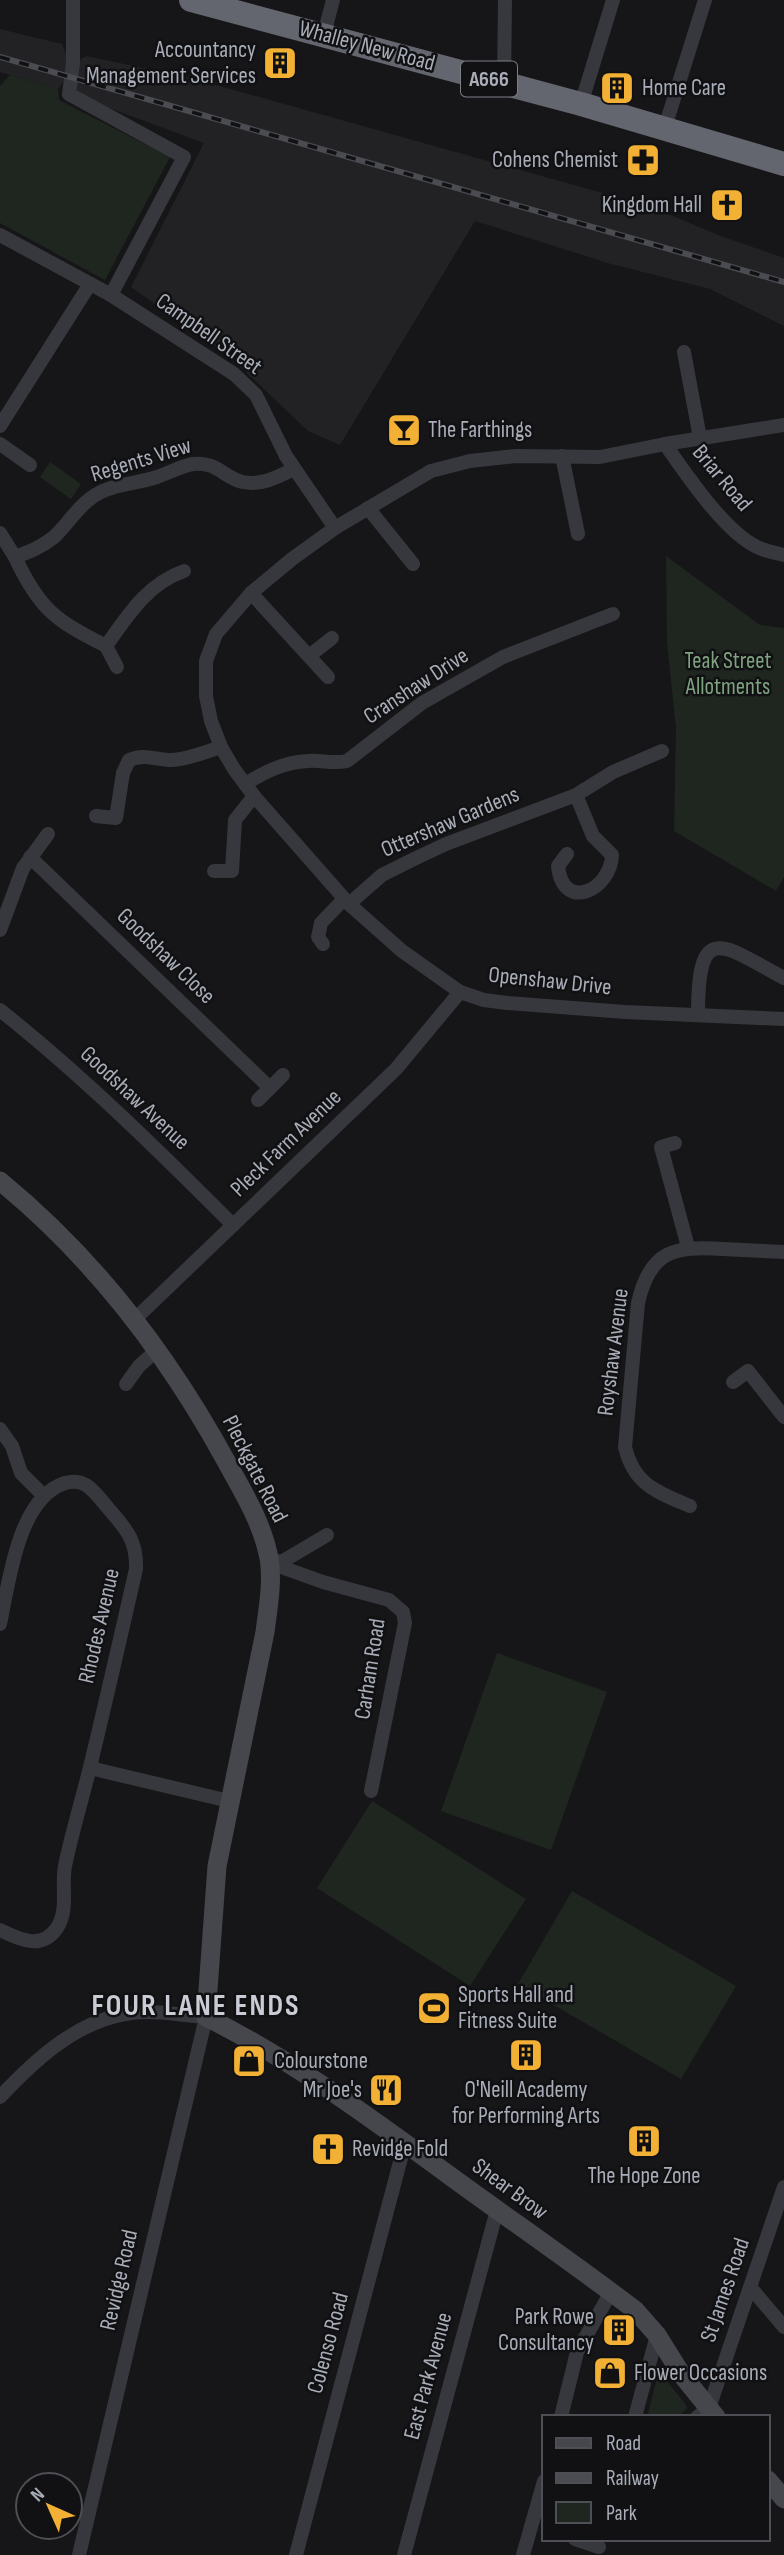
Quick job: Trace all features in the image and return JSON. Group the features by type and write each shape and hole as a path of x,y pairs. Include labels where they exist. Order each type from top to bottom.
{"highway":[{"name":"Whalley New Road","path":"207,2 581,104 784,164"}],"main road":[{"name":"Pleckgate Road","path":"0,1181 63,1238 135,1319 157,1350 205,1422 250,1504 262,1531 270,1563 270,1593 265,1632 217,1866 206,2017"},
{"name":"Shear Brow","path":"206,2017 270,2052 405,2143 635,2310 657,2335 707,2414"},
{"path":"770,2482 784,2499"}],"street":[{"path":"73,0 69,94 184,157 111,295"},
{"path":"324,34 334,0"},
{"path":"504,83 505,0"},
{"path":"581,104 612,0"},
{"path":"665,128 705,0"},
{"name":"Campbell Street","path":"0,235 111,295 234,374 264,408 294,469 335,528"},
{"path":"0,426 90,284"},
{"path":"684,352 700,438"},
{"name":"Openshaw Drive","path":"784,425 600,457 516,456 470,461 431,471 335,528 251,593 216,634 206,661 206,696 211,721 221,747 250,790 346,902 402,951 460,992 484,1000 507,1003 784,1018"},
{"path":"0,444 30,465"},
{"name":"Briar Road","path":"665,444 694,485 730,526 756,547 784,555"},
{"path":"562,456 578,534"},
{"name":"Regents View","path":"15,557 35,550 52,538 90,499 103,491 193,464 206,464 221,469 240,482 254,483 274,479 294,469"},
{"path":"368,508 413,564"},
{"path":"0,533 36,597 52,615 106,646 117,667"},
{"path":"106,646 128,615 154,586 168,576 184,571"},
{"path":"251,593 328,677"},
{"name":"Cranshaw Drive","path":"250,790 264,772 285,764 310,760 335,763 347,761 422,704 503,657 613,614"},
{"path":"309,656 332,638"},
{"path":"96,816 116,818 123,773 129,760 138,756 170,760 187,758 221,747"},
{"name":"Ottershaw Gardens","path":"346,902 382,875 414,859 446,844 576,795 613,772 662,751"},
{"path":"214,871 232,871 235,820 250,790"},
{"path":"567,854 558,866 559,876 563,885 572,891 582,893 593,889 611,867 612,856 593,836 576,795"},
{"path":"0,930 23,867 48,834"},
{"name":"Goodshaw Close","path":"30,857 270,1088"},
{"path":"323,944 318,937 321,923 346,902"},
{"path":"698,1014 701,964 710,950 721,946 732,950 784,978"},
{"name":"Pleck Farm Avenue","path":"135,1319 396,1069 460,992"},
{"name":"Goodshaw Avenue","path":"0,1010 53,1052 112,1105 233,1225"},
{"path":"258,1100 283,1074"},
{"path":"675,1143 661,1147 688,1247"},
{"name":"Royshaw Avenue","path":"690,1506 647,1486 632,1468 625,1447 642,1285 654,1265 671,1251 688,1247 784,1252"},
{"path":"126,1384 139,1366 157,1350"},
{"path":"733,1382 748,1371 784,1417"},
{"path":"0,1429 12,1446 21,1473 43,1495 27,1523 16,1554 0,1624"},
{"name":"Rhodes Avenue","path":"0,1930 33,1943 44,1940 56,1930 62,1915 64,1869 136,1569 137,1550 127,1531 85,1485 72,1481 43,1495"},
{"path":"270,1563 283,1561 327,1535"},
{"name":"Carham Road","path":"270,1563 323,1582 380,1596 397,1605 403,1612 405,1623 371,1791"},
{"path":"90,1768 229,1801"},
{"path":"0,2097 50,2051 74,2033 95,2023 126,2014 206,2017"},
{"name":"Revidge Road","path":"79,2555 206,2017"},
{"name":"Colenso Road","path":"296,2555 405,2143"},
{"name":"St James Road","path":"707,2414 783,2194"},
{"name":"East Park Avenue","path":"404,2555 497,2210"},
{"path":"751,2288 784,2327"},
{"path":"561,2415 577,2352 611,2292"},
{"path":"636,2415 657,2335"},
{"path":"523,2555 539,2528 542,2500"},
{"path":"581,2541 599,2547"}],"shaded area":[{"path":"0,29 62,44 69,62 64,81 58,89 0,72"},
{"path":"86,56 191,78 649,206 718,235 784,258 784,326 710,289 611,264 475,221 340,445 308,431 231,358 131,287 204,143 104,106 75,91 78,64"}],"green space":[{"path":"10,75 58,89 59,100 170,157 105,280 0,223 0,86"},
{"path":"50,462 81,484 71,499 40,477"},
{"name":"Teak Street Allotments","path":"666,556 760,625 784,628 784,877 776,891 674,831 676,729 667,642"},
{"path":"497,1653 607,1692 551,1850 441,1811"},
{"path":"372,1801 526,1899 470,1986 317,1888"},
{"path":"572,1891 736,1986 681,2079 518,1984"},
{"path":"659,2371 687,2409 680,2415 648,2415"}],"railway":[{"path":"0,57 784,282"}],"place":[{"name":"Accountancy Management Services","path":"280,63"},
{"name":"Home Care","path":"617,88"},
{"name":"Cohens Chemist","path":"643,160"},
{"name":"Kingdom Hall","path":"727,205"},
{"name":"The Farthings","path":"404,430"},
{"name":"Sports Hall and Fitness Suite","path":"434,2008"},
{"name":"O'Neill Academy for Performing Arts","path":"526,2055"},
{"name":"Colourstone","path":"249,2061"},
{"name":"Mr Joe's","path":"386,2090"},
{"name":"The Hope Zone","path":"644,2141"},
{"name":"Revidge Fold","path":"328,2149"},
{"name":"Park Rowe Consultancy","path":"619,2330"},
{"name":"Flower Occasions","path":"610,2373"}],"district":[{"name":"FOUR LANE ENDS","path":"196,2006"}]}
